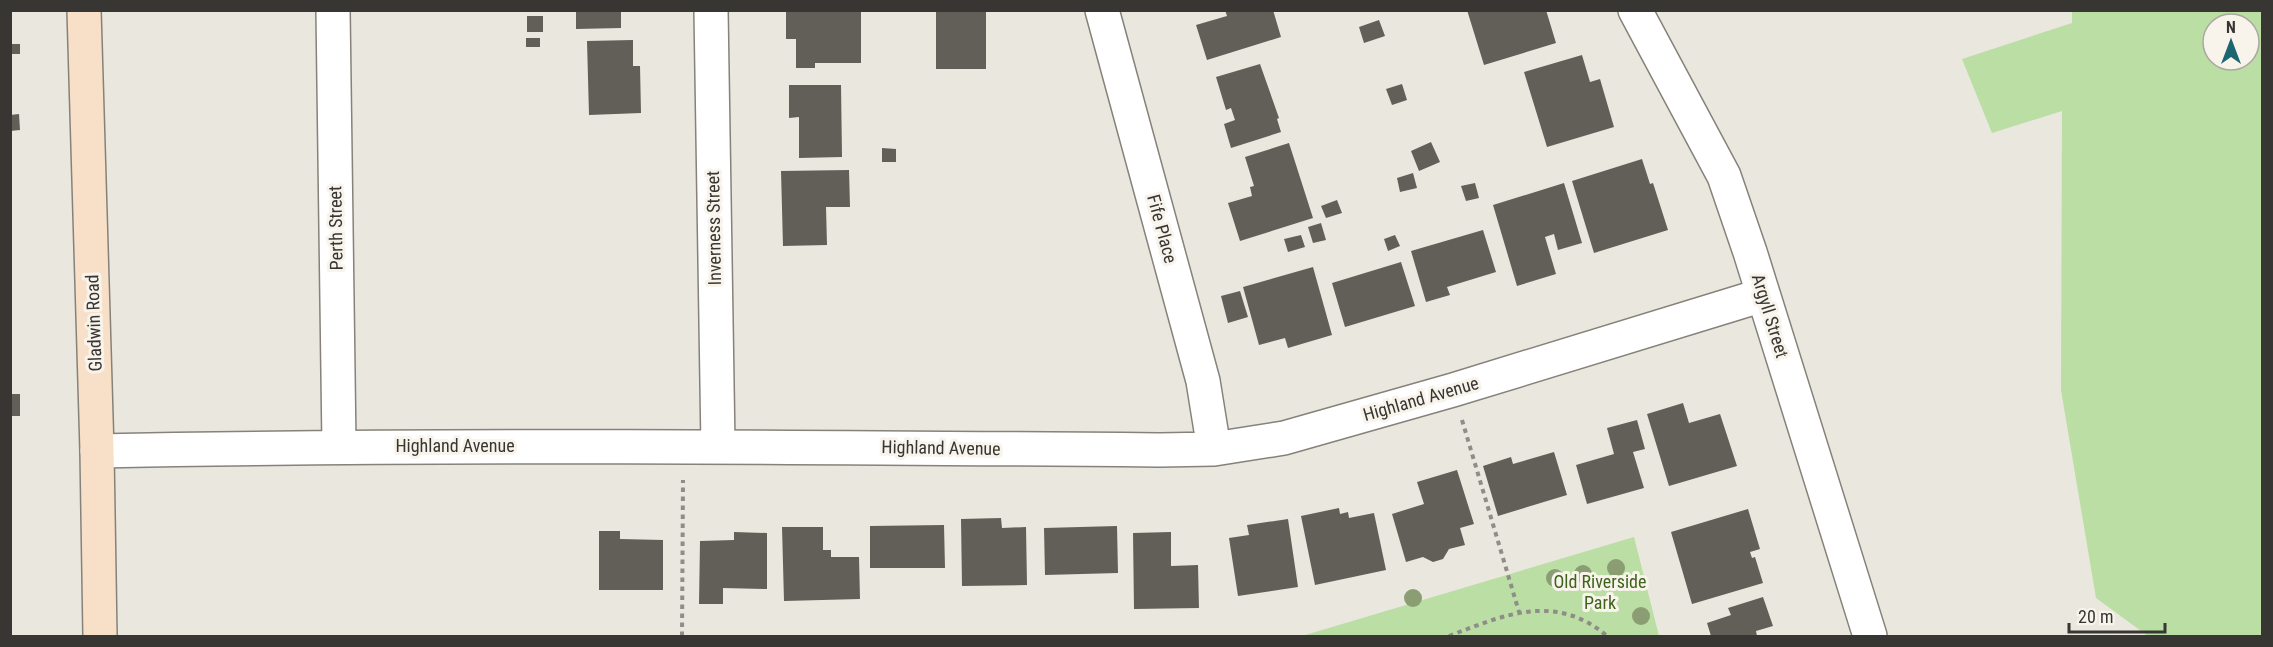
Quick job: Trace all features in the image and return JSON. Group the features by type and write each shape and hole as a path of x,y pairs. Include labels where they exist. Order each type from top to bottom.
{"main road":[{"name":"Gladwin Road","path":"84,10 98,451 100,636"}],"street":[{"name":"Perth Street","path":"333,10 339,446"},
{"name":"Inverness Street","path":"711,10 718,446"},
{"name":"Fife Place","path":"1102,10 1203,381 1214,448"},
{"name":"Argyll Street","path":"1635,10 1724,176 1870,636"},
{"name":"Highland Avenue","path":"98,451 339,446 718,446 1160,450 1214,448 1284,438 1453,390 1763,295"}],"path":[{"path":"1453,390 1520,612"},
{"path":"682,636 683,446"},
{"path":"1449,636 1520,612 1553,611 1592,624 1606,636"}],"green space":[{"path":"2072,11 2262,11 2262,636 2148,636 2096,598 2061,390 2062,111 1992,133 1962,59 2072,23"},
{"name":"Old Riverside Park","path":"1634,537 1659,636 1302,636"}],"building":[{"path":"576,10 621,10 621,28 576,29"},
{"path":"786,10 861,10 861,63 815,63 815,68 796,68 796,39 786,39"},
{"path":"936,10 986,10 986,69 936,69"},
{"path":"1225,10 1273,10 1281,37 1207,60 1196,25 1227,16"},
{"path":"1467,10 1546,10 1556,43 1484,65"},
{"path":"527,16 543,16 543,32 527,32"},
{"path":"1379,20 1385,36 1364,43 1359,27"},
{"path":"526,38 540,38 540,47 526,47"},
{"path":"633,40 633,66 640,66 641,113 589,115 587,41"},
{"path":"10,44 20,44 20,54 10,54"},
{"path":"1582,55 1590,82 1600,79 1614,127 1547,147 1524,72"},
{"path":"1260,64 1279,118 1277,119 1281,132 1231,148 1224,124 1235,120 1231,108 1226,110 1216,77"},
{"path":"1402,84 1407,100 1392,105 1386,89"},
{"path":"789,85 841,85 842,157 799,158 799,117 789,118"},
{"path":"19,114 20,130 10,131 10,115"},
{"path":"1431,142 1440,162 1419,171 1411,151"},
{"path":"1289,143 1313,218 1240,241 1228,203 1252,196 1250,187 1254,186 1245,157"},
{"path":"882,148 896,149 896,162 882,162"},
{"path":"1642,159 1650,184 1653,183 1668,230 1594,253 1572,181"},
{"path":"849,170 850,207 826,207 827,245 783,246 781,171"},
{"path":"1413,173 1417,188 1400,192 1397,178"},
{"path":"1475,183 1479,198 1466,201 1461,186"},
{"path":"1564,183 1582,243 1558,250 1554,234 1545,237 1556,274 1517,286 1493,205"},
{"path":"1337,200 1342,213 1326,218 1321,206"},
{"path":"1321,223 1326,240 1313,243 1308,227"},
{"path":"1483,230 1496,272 1447,287 1450,295 1426,302 1411,251"},
{"path":"1301,235 1305,247 1288,252 1284,239"},
{"path":"1395,235 1400,246 1388,251 1384,239"},
{"path":"1401,262 1415,306 1345,327 1332,283"},
{"path":"1313,267 1332,335 1288,348 1285,338 1259,345 1243,287"},
{"path":"1240,291 1248,317 1228,323 1221,296"},
{"path":"10,394 20,394 20,416 10,416"},
{"path":"1683,403 1689,423 1720,414 1737,466 1669,486 1647,414"},
{"path":"1637,420 1645,449 1633,452 1644,488 1587,504 1576,465 1614,454 1607,428"},
{"path":"1554,452 1567,495 1498,516 1483,466 1511,457 1513,464"},
{"path":"1457,470 1474,524 1460,528 1465,545 1449,549 1443,559 1433,562 1423,557 1406,562 1392,514 1424,504 1417,482"},
{"path":"1339,508 1340,514 1348,512 1349,518 1374,513 1386,570 1315,585 1301,516"},
{"path":"1748,509 1760,549 1750,552 1752,558 1755,557 1763,583 1692,604 1671,532"},
{"path":"1001,518 1002,528 1026,527 1027,585 962,586 961,519"},
{"path":"1288,519 1298,587 1238,596 1229,538 1249,535 1247,525"},
{"path":"944,525 945,568 870,568 870,526"},
{"path":"1117,526 1118,573 1045,575 1044,528"},
{"path":"782,527 823,527 823,550 831,550 831,557 859,557 860,599 784,601"},
{"path":"599,531 620,531 620,539 663,540 663,590 599,590"},
{"path":"734,532 767,533 767,589 723,588 723,604 699,604 700,541 734,540"},
{"path":"1171,532 1171,566 1198,565 1199,608 1134,609 1133,533"},
{"path":"1763,597 1773,626 1756,631 1757,636 1711,636 1707,623 1731,615 1728,608"}]}
